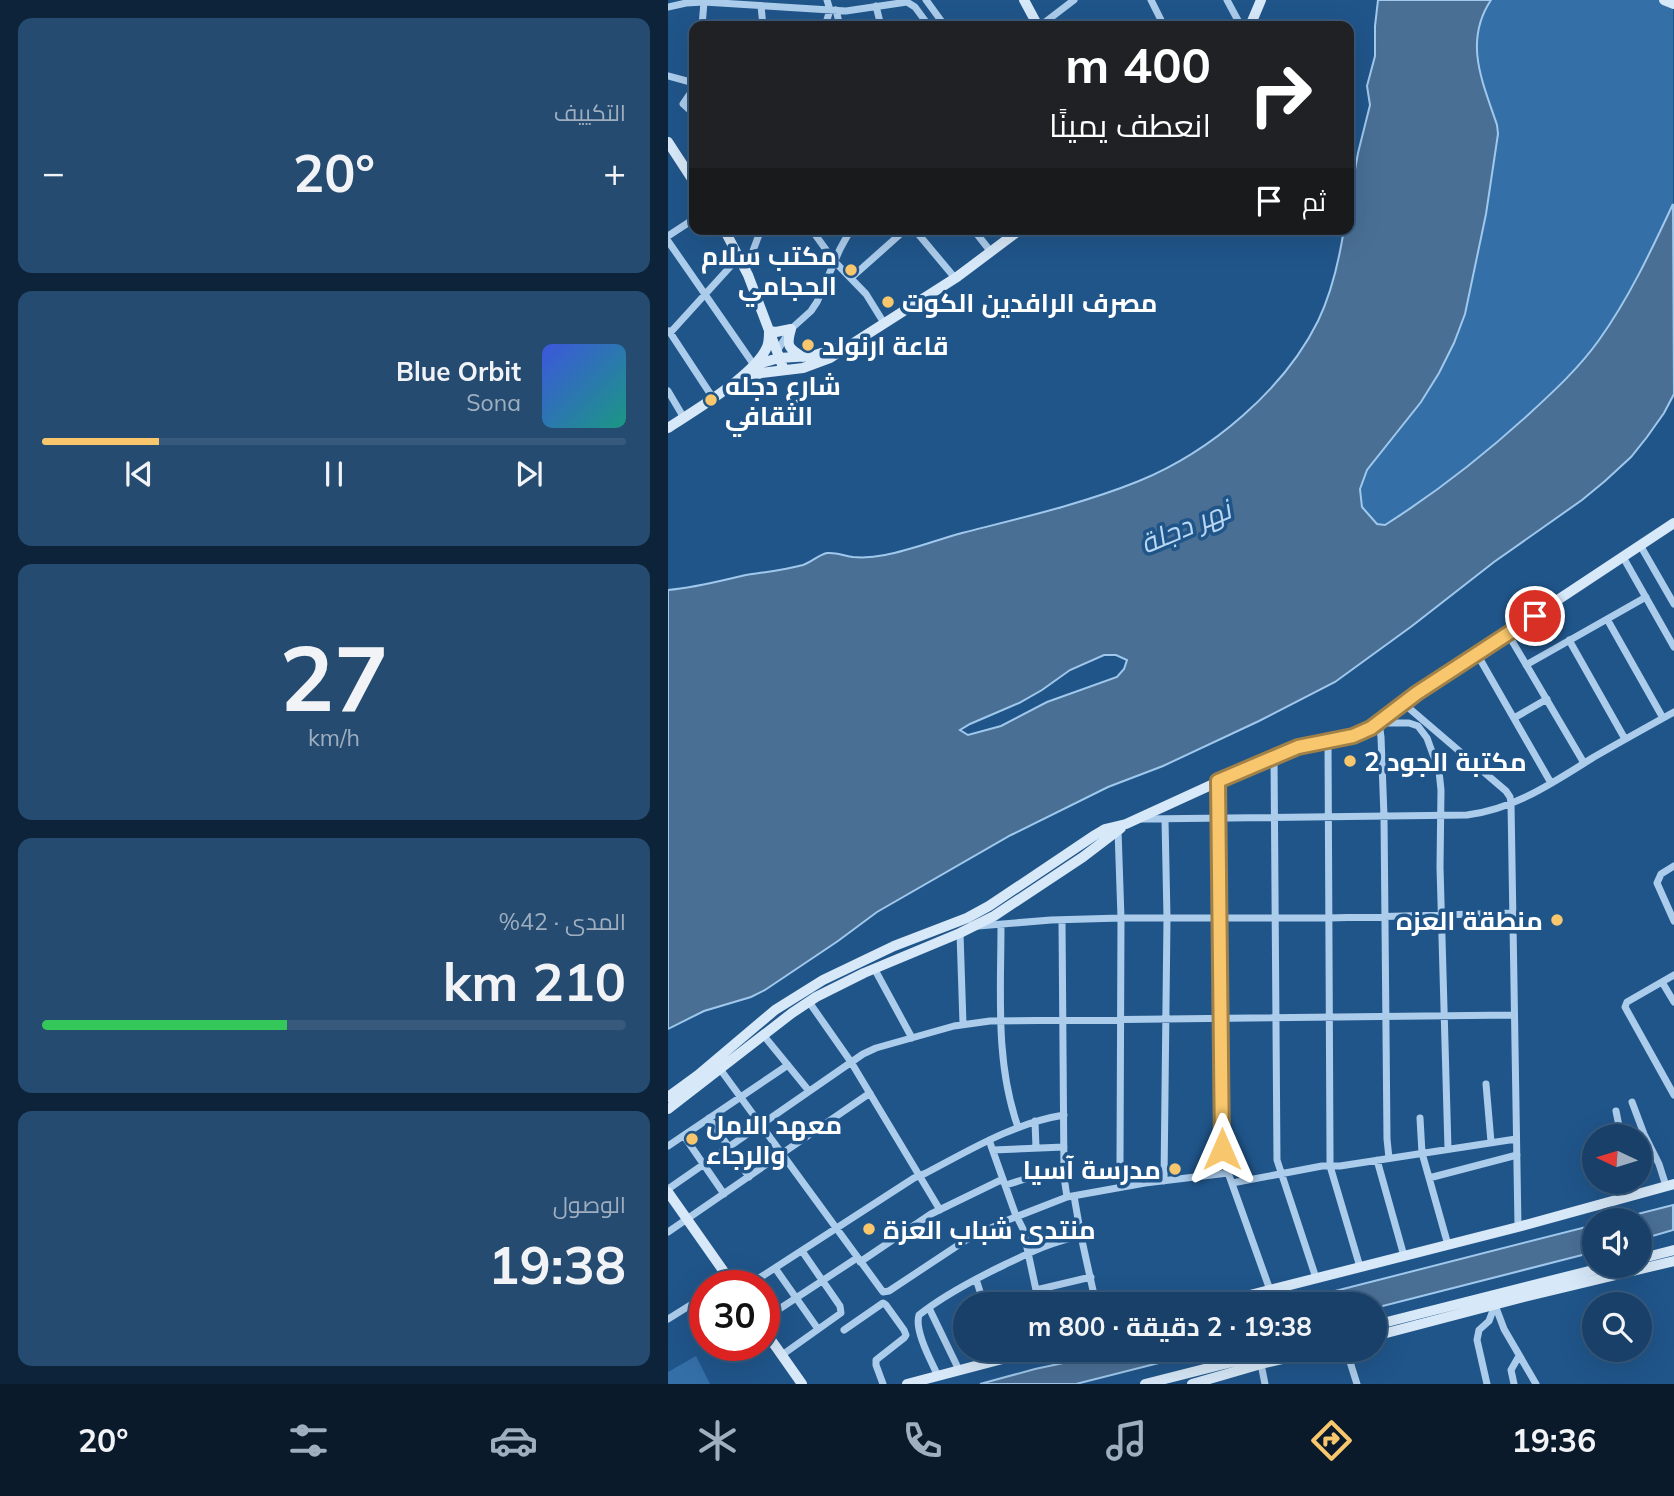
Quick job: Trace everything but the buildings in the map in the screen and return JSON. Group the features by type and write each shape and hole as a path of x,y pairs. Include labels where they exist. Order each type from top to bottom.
{"street":[{"path":"827,0 838,21"},
{"path":"926,0 941,21"},
{"path":"1024,0 1036,21"},
{"path":"1046,21 1074,0"},
{"path":"1151,0 1162,21"},
{"path":"1227,0 1238,21"},
{"path":"1252,21 1261,0"},
{"path":"1664,0 1674,4"},
{"path":"668,7 689,1 846,11 910,3 925,21"},
{"path":"702,21 704,2"},
{"path":"761,6 762,21"},
{"path":"876,6 880,21"},
{"path":"828,21 833,10"},
{"path":"668,76 689,84"},
{"path":"689,94 683,104 689,109"},
{"path":"668,142 689,174"},
{"path":"689,223 668,239 754,365"},
{"path":"727,235 746,270 784,370"},
{"path":"746,270 759,235"},
{"path":"816,235 835,262 866,294 884,323"},
{"path":"778,354 791,329 817,302 848,235"},
{"path":"851,278 898,235"},
{"path":"919,235 955,278"},
{"path":"978,235 991,252"},
{"path":"735,383 761,373 810,366 830,358 955,278 1013,235"},
{"path":"713,398 669,332 739,257"},
{"path":"769,331 791,329"},
{"path":"791,329 788,342 790,349 803,357"},
{"path":"668,428 735,383 754,365 769,344 769,331"},
{"path":"754,365 778,354 803,357 849,345"},
{"path":"668,391 684,418"},
{"path":"668,1097 743,1045 764,1036 792,1013 829,989 994,916 1083,857 1122,827 1218,781 1298,747 1353,736 1379,723 1403,703 1674,523"},
{"path":"1640,545 1674,604"},
{"path":"1623,557 1674,647"},
{"path":"1526,665 1646,597"},
{"path":"1607,619 1663,718"},
{"path":"1508,634 1584,763"},
{"path":"1569,640 1625,739"},
{"path":"1477,654 1551,783"},
{"path":"1514,718 1547,699"},
{"path":"1403,703 1506,790 1512,803 1518,1227"},
{"path":"1138,819 1483,813 1531,795 1674,712"},
{"path":"1379,723 1414,724 1425,734 1439,771 1448,1149"},
{"path":"1379,723 1384,816 1389,1158"},
{"path":"1328,741 1331,1166 1360,1267"},
{"path":"1274,757 1276,1152 1316,1278"},
{"path":"1218,781 1222,1149 1269,1290"},
{"path":"1164,1181 1167,1019 1165,819"},
{"path":"1122,827 1122,1187"},
{"path":"668,1109 720,1069 775,1010 823,980 894,946 967,918 1105,829 1122,827"},
{"path":"1674,866 1661,874 1657,885 1674,920"},
{"path":"974,927 1121,918 1329,918 1513,914"},
{"path":"1062,920 1065,1185 1081,1236 1094,1292"},
{"path":"1001,925 1001,1021 1005,1079 1018,1127"},
{"path":"960,933 963,1024"},
{"path":"874,968 912,1038"},
{"path":"1674,975 1627,1002 1625,1008 1674,1095"},
{"path":"1662,982 1674,1002"},
{"path":"809,1002 851,1062 940,1210"},
{"path":"719,1270 668,1191 760,1124 869,1051 963,1024 1001,1021 1514,1015"},
{"path":"764,1036 809,1091"},
{"path":"668,1146 788,1065"},
{"path":"720,1069 878,1288 884,1292 966,1240 1017,1216 1070,1196 1228,1173"},
{"path":"1486,1084 1491,1142"},
{"path":"668,1232 870,1093"},
{"path":"1632,1102 1644,1134 1670,1185 1652,1190"},
{"path":"1616,1111 1619,1124"},
{"path":"772,1270 908,1181 1018,1127 1064,1115"},
{"path":"709,1118 749,1177"},
{"path":"1420,1118 1422,1153 1448,1245"},
{"path":"1034,1121 1036,1148"},
{"path":"684,1136 724,1194"},
{"path":"1232,1183 1516,1139"},
{"path":"989,1140 1023,1229 1036,1290 1091,1277"},
{"path":"993,1150 1064,1147"},
{"path":"1429,1178 1517,1155"},
{"path":"1377,1160 1404,1256"},
{"path":"780,1308 931,1214 1004,1182 1038,1175"},
{"path":"1261,1292 1637,1194"},
{"path":"938,1376 917,1323 919,1315 976,1279 1061,1240 1081,1236"},
{"path":"1652,1256 1674,1250"},
{"path":"802,1251 840,1306 841,1312"},
{"path":"1387,1333 1674,1261"},
{"path":"775,1268 817,1329"},
{"path":"1387,1322 1582,1273"},
{"path":"976,1279 980,1292"},
{"path":"883,1384 876,1360 906,1335 883,1303 884,1292"},
{"path":"844,1330 883,1303"},
{"path":"1495,1305 1504,1329 1536,1384"},
{"path":"1488,1384 1478,1340 1479,1331 1489,1321 1495,1305"},
{"path":"668,1319 689,1306"},
{"path":"929,1308 959,1370"},
{"path":"841,1312 853,1323"},
{"path":"782,1355 841,1312"},
{"path":"780,1352 802,1384"},
{"path":"1514,1384 1511,1370 1519,1356"},
{"path":"907,1384 980,1362"},
{"path":"1145,1384 1174,1381 1239,1362"},
{"path":"1192,1384 1270,1362"},
{"path":"1350,1362 1357,1384"},
{"path":"1261,1364 1265,1384"}],"shaded area":[{"path":"1491,0 1673,0 1673,204 1619,309 1598,342 1571,373 1489,451 1385,525 1377,524 1362,507 1360,489 1367,470 1421,402 1454,343 1465,314 1486,214 1498,134 1478,62 1477,47 1478,31"},
{"path":"689,1360 698,1361 710,1384 668,1384 668,1372"}],"water":[{"name":"نهر دجلة","path":"1378,0 1491,0 1478,31 1477,47 1478,62 1498,134 1486,214 1465,314 1439,373 1421,402 1367,470 1360,489 1362,507 1377,524 1385,525 1477,459 1557,388 1583,360 1610,324 1639,274 1673,204 1674,394 1647,437 1631,457 1582,500 1494,562 1335,682 1259,721 1163,766 1108,787 1011,835 877,912 765,990 704,1011 668,1029 668,590 796,567 827,553 857,557 885,555 1051,510 1139,481 1166,469 1218,436 1265,394 1286,371 1303,346 1327,299 1343,235 1354,235 1354,175 1370,105 1367,86 1375,56","holes":["1104,655 1116,655 1127,660 1117,677 1047,702 1001,726 968,735 960,730 1019,703 1070,670"]},
{"path":"1673,1205 1673,1230 1652,1236 1652,1210"},
{"path":"1582,1228 1582,1255 1387,1305 1387,1292 1331,1292"},
{"path":"1068,1362 1163,1362 1076,1384 980,1384"}],"place":[{"name":"مكتب سلام الحجامي","path":"851,270"},
{"name":"مصرف الرافدين الكوت","path":"888,302"},
{"name":"قاعة ارنولد","path":"808,345"},
{"name":"شارع دجله الثقافي","path":"711,400"},
{"name":"مكتبة الجود 2","path":"1350,761"},
{"name":"منطقة العزه","path":"1557,920"},
{"name":"معهد الامل والرجاء","path":"692,1139"},
{"name":"مدرسة آسيا","path":"1175,1169"},
{"name":"منتدى شباب العزة","path":"869,1229"}],"route":[{"path":"1222,1149 1218,781 1298,747 1353,736 1371,728 1417,693 1535,616"}]}
